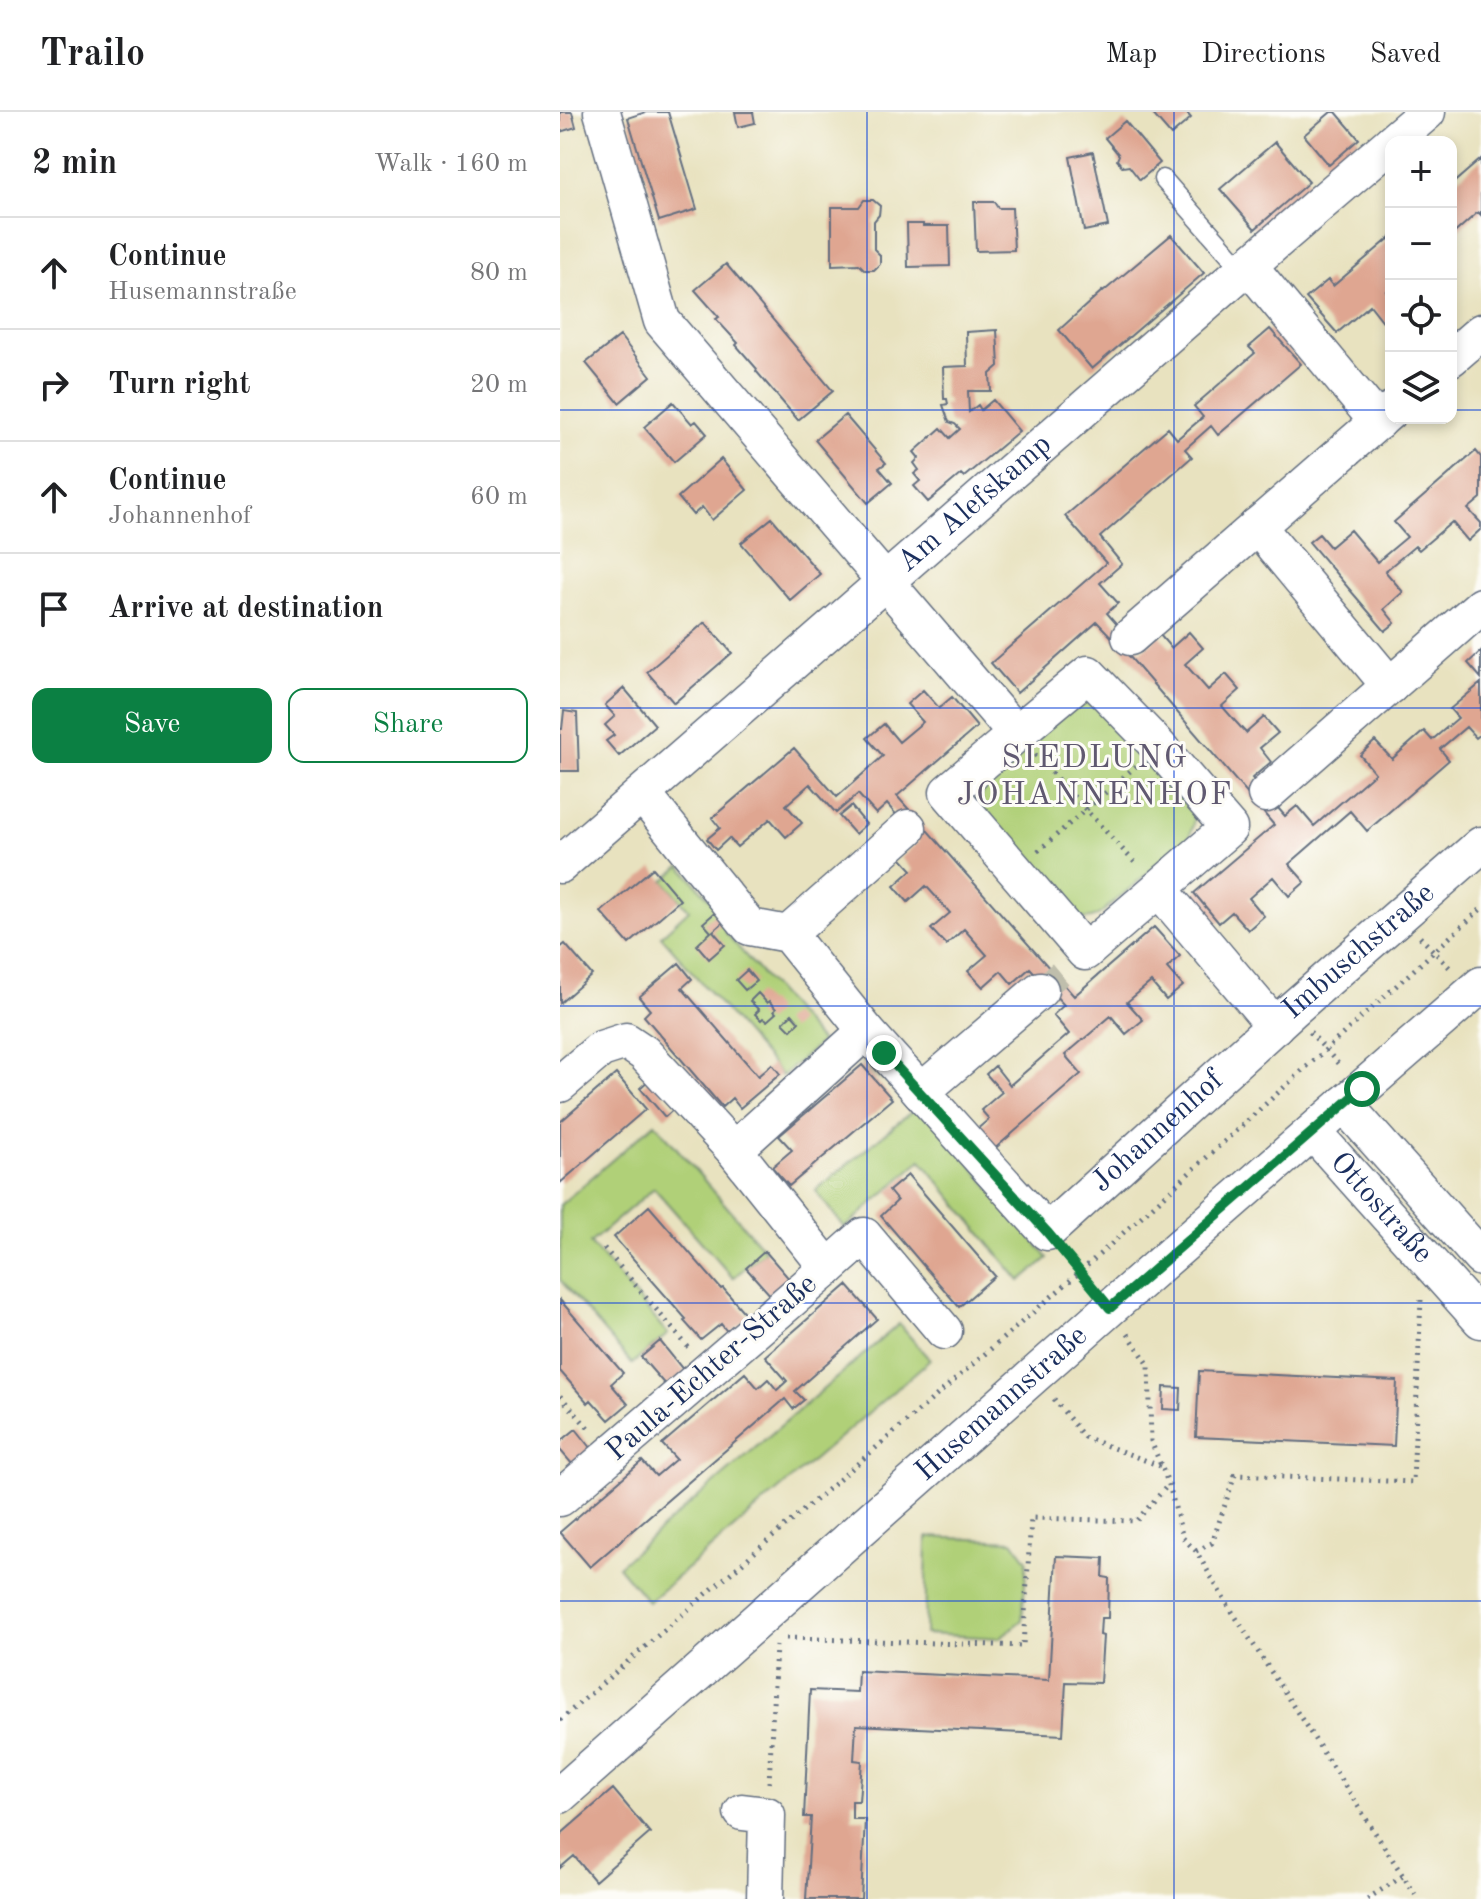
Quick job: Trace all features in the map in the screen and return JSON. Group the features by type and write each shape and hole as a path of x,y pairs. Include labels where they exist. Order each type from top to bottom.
{"street":[{"path":"602,112 662,321 1016,734"},
{"name":"Am Alefskamp","path":"1400,136 1427,112"},
{"name":"Am Alefskamp","path":"560,865 1385,149"},
{"path":"788,934 1384,416 1246,268"},
{"path":"1457,353 1481,332"},
{"path":"1257,526 1390,686"},
{"path":"921,1092 1159,889 1481,606"},
{"path":"1110,655 1158,746 1229,828"},
{"path":"948,792 1016,870 1063,972"},
{"path":"643,795 750,927 788,934 866,1031 1047,1232"},
{"name":"Imbuschstraße","path":"1275,1026 1481,845"},
{"path":"1159,889 1275,1026"},
{"name":"Husemannstraße","path":"560,1795 1313,1132 1470,981"},
{"name":"Johannenhof","path":"1047,1232 1275,1026"},
{"path":"734,1150 866,1031"},
{"name":"Paula-Echter-Straße","path":"560,1084 601,1049 626,1041 644,1053 734,1150 828,1268"},
{"name":"Ottostraße","path":"1344,1104 1481,1258"},
{"name":"Ottostraße","path":"1313,1132 1481,1320"},
{"name":"Paula-Echter-Straße","path":"560,1498 864,1236 944,1331"},
{"path":"755,1814 765,1899"}],"lane":[{"path":"1163,179 1246,268"}],"path":[{"path":"1016,734 1159,889"},
{"path":"1016,870 1158,746"},
{"path":"560,1720 1080,1272 1481,909"},
{"path":"1428,944 1470,981"},
{"path":"1318,1042 1334,1059"},
{"path":"1047,1232 1110,1308 1149,1365 1151,1441 1169,1485 1183,1538 1196,1551 1418,1899"},
{"path":"604,1248 708,1370"},
{"path":"1196,1551 1212,1543 1235,1475 1413,1482 1423,1254"},
{"path":"1035,1375 1084,1437 1161,1466"},
{"path":"560,1396 611,1455"},
{"path":"755,1814 776,1638 1023,1646 1031,1518 1136,1521 1169,1485"},
{"path":"1367,1899 1403,1876"}],"green space":[{"path":"1083,702 1098,706 1178,792 1194,814 1189,838 1101,913 1080,919 982,812 981,796 986,785 1061,715"},
{"path":"681,866 732,925 725,932 821,1042 782,1076 661,936 689,910 664,881"},
{"path":"921,1104 1048,1258 1020,1281 921,1160 845,1228 815,1191"},
{"path":"655,1123 765,1251 733,1278 654,1188 590,1243 668,1334 632,1364 560,1280 560,1205"},
{"path":"899,1324 930,1360 648,1602 618,1566"},
{"path":"927,1537 1013,1541 1027,1560 1022,1620 999,1638 925,1634"}],"building":[{"path":"560,112 572,112 576,127 560,132"},
{"path":"646,112 668,112 697,209 659,221 628,118"},
{"path":"735,112 753,112 755,123 738,127"},
{"path":"1151,112 1186,112 1191,118 1171,135"},
{"path":"1331,112 1336,112 1359,139 1329,165 1304,135"},
{"path":"1125,121 1160,163 1140,180 1129,166 1123,167 1117,160 1119,155 1105,138"},
{"path":"1275,142 1309,182 1255,229 1220,189"},
{"path":"1093,152 1108,226 1084,231 1070,157"},
{"path":"1481,159 1481,215 1478,212 1457,231 1457,208 1457,180"},
{"path":"864,200 873,200 880,206 879,215 874,221 874,249 880,255 880,264 874,270 865,270 859,264 832,265 832,207 859,207"},
{"path":"974,202 994,202 998,208 1012,208 1014,250 976,251"},
{"path":"907,224 949,226 950,266 908,267"},
{"path":"1171,235 1204,273 1092,369 1059,330"},
{"path":"1385,242 1385,324 1370,305 1337,333 1306,298 1328,280 1333,286"},
{"path":"726,264 833,391 798,420 756,371 736,345 738,343 716,319 719,317 695,290"},
{"path":"1270,329 1301,364 1218,435 1211,426 1185,449 1192,457 1100,537 1122,564 1100,583 1118,603 1107,613 1141,652 1160,635 1171,648 1189,632 1203,648 1185,664 1208,690 1226,674 1240,690 1222,706 1235,721 1246,733 1264,717 1278,733 1260,748 1271,762 1252,778 1285,816 1297,806 1314,826 1375,773 1360,755 1375,741 1392,759 1424,731 1432,740 1458,718 1450,709 1481,683 1481,734 1476,738 1466,727 1440,749 1449,760 1367,831 1350,811 1289,864 1305,882 1289,896 1273,877 1249,898 1264,916 1248,930 1232,912 1219,923 1194,893 1274,825 1123,649 1097,622 1017,693 991,663 1106,563 1065,516 1168,428 1177,439 1203,417 1194,406 1255,353 1249,347"},
{"path":"997,330 999,366 990,374 991,391 968,391 969,412 978,405 981,410 993,400 1019,431 964,477 961,474 928,502 914,486 920,481 914,474 919,470 914,463 919,458 914,452 941,428 950,438 960,429 949,422 943,405 948,404 944,399 943,367 967,366 966,332"},
{"path":"620,336 651,376 619,403 586,363"},
{"path":"673,402 692,424 696,421 707,434 674,462 644,427"},
{"path":"845,415 886,463 879,468 892,483 868,503 815,440"},
{"path":"1476,451 1481,457 1481,498 1468,509 1481,523 1481,529 1468,541 1452,522 1419,550 1415,546 1385,571 1403,592 1384,609 1395,623 1385,631 1309,542 1319,534 1330,547 1350,530 1377,562 1407,537 1394,522"},
{"path":"721,459 747,490 712,520 702,507 693,515 678,497"},
{"path":"772,518 820,574 790,600 741,543"},
{"path":"705,622 732,653 674,703 647,672"},
{"path":"1481,651 1481,678 1468,663"},
{"path":"624,688 655,725 619,756 606,741 614,735 605,725 615,716 605,705"},
{"path":"923,690 939,708 952,697 977,727 897,796 1074,996 1154,927 1180,956 1167,968 1183,986 1166,1000 1151,982 1127,1002 1143,1020 1126,1034 1111,1016 1065,1055 1081,1074 992,1151 975,1131 989,1119 981,1110 1002,1092 986,1074 995,1066 1010,1085 1069,1034 1053,1015 1064,1005 1030,968 1012,984 1001,971 983,987 968,971 987,955 964,929 946,945 931,929 950,913 926,886 908,902 894,886 912,870 901,858 919,841 887,804 876,814 858,794 836,813 810,784 786,805 802,823 786,837 770,819 737,847 729,838 716,850 707,839 720,828 712,818 794,748 837,797 883,756 867,738 884,724 899,742 923,722 907,704"},
{"path":"564,711 577,713 579,771 560,771 560,729"},
{"path":"851,806 866,824 855,834 839,816"},
{"path":"653,868 680,900 629,944 601,912"},
{"path":"718,910 726,920 713,931 725,945 709,959 697,945 711,932 703,923"},
{"path":"565,944 592,975 560,1003 560,948"},
{"path":"679,963 692,979 682,988 758,1076 772,1064 780,1074 740,1108 732,1098 722,1107 644,1016 650,1010 639,997"},
{"path":"747,970 756,981 745,990 736,980"},
{"path":"758,993 776,1009 767,1021 755,1014 759,1010 750,1001"},
{"path":"792,1014 799,1022 791,1030 783,1022"},
{"path":"862,1065 892,1099 789,1186 772,1167 792,1150 779,1136"},
{"path":"616,1074 646,1109 560,1183 560,1122"},
{"path":"650,1079 675,1108 665,1117 640,1088"},
{"path":"908,1175 995,1276 959,1307 881,1216 897,1201 889,1191"},
{"path":"649,1206 748,1317 729,1334 721,1324 701,1340 614,1237"},
{"path":"765,1251 791,1281 772,1297 746,1268"},
{"path":"847,1285 877,1319 795,1391 804,1400 793,1409 785,1399 590,1567 560,1532 642,1461 656,1476 676,1459 662,1444 745,1373 758,1388 768,1379 777,1390 787,1381 765,1356"},
{"path":"560,1300 623,1373 611,1384 628,1404 609,1420 591,1400 588,1403 560,1371"},
{"path":"660,1341 685,1372 667,1387 641,1357"},
{"path":"1199,1371 1397,1381 1394,1446 1196,1437"},
{"path":"1164,1387 1181,1388 1180,1410 1163,1409"},
{"path":"576,1429 592,1449 573,1465 560,1450 560,1442"},
{"path":"1056,1556 1104,1558 1103,1577 1109,1578 1108,1618 1101,1618 1100,1683 1066,1682 1063,1735 856,1725 854,1760 862,1761 859,1801 852,1801 852,1819 865,1819 861,1899 806,1899 811,1817 804,1817 810,1690 857,1692 858,1671 1049,1680"},
{"path":"613,1789 650,1833 595,1881 574,1856 560,1868 560,1835"}],"tunnel":[{"path":"1040,990 1062,972"}],"district":[{"name":"SIEDLUNG JOHANNENHOF","path":"1095,778"}],"route":[{"path":"884,1053 1047,1232 1110,1308 1362,1089"}]}
